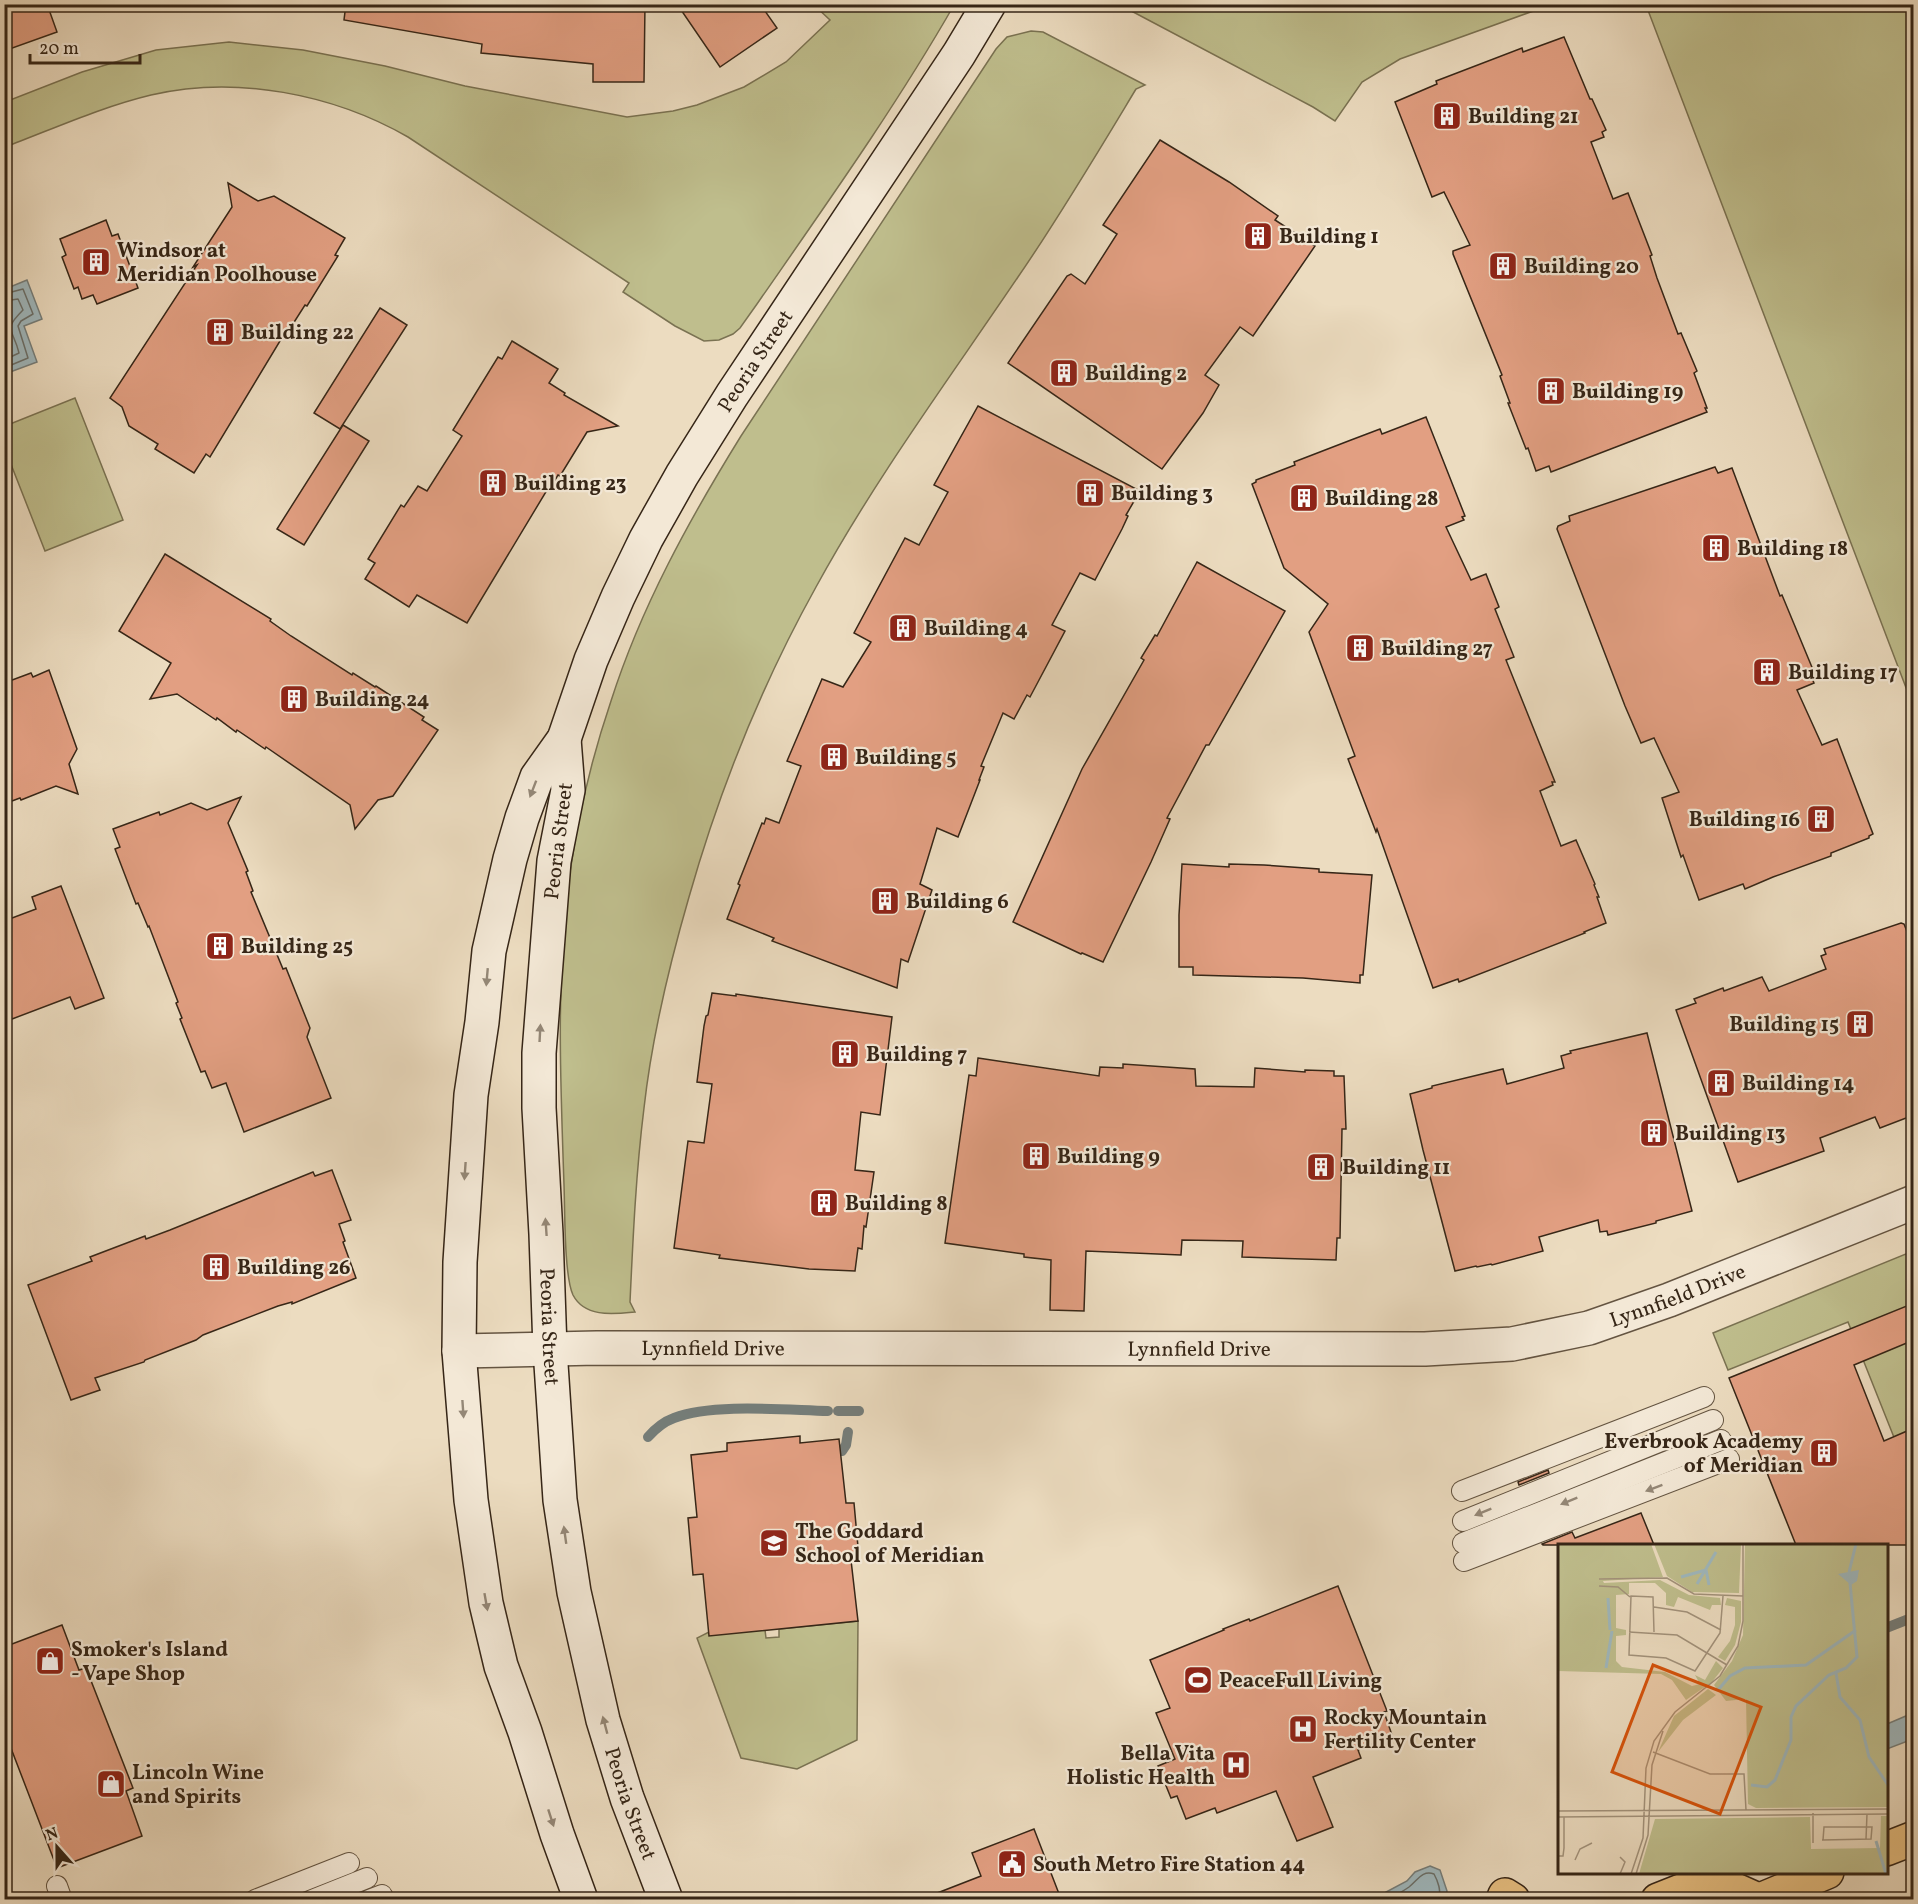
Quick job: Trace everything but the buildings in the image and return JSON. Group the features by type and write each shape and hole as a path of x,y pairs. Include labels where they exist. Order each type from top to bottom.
{"main road":[{"name":"Peoria Street","path":"581,1899 501,1666 486,1603 471,1500 459,1351 460,1262 471,1095 482,1022 489,951 501,895 522,818 537,777 564,739 591,660 646,539 682,475 732,395 959,54 989,4"},
{"name":"Peoria Street","path":"564,739 568,790 554,861 539,1053 539,1108 550,1349 560,1500 568,1561 612,1749 627,1798 666,1899"},
{"name":"Lynnfield Drive","path":"459,1351 1017,1347 1425,1349 1492,1347 1562,1335 1613,1320 1670,1300 1914,1202"},
{"path":"1888,1849 1914,1838"},
{"path":"1658,1899 1711,1879 1759,1899 1822,1874"},
{"path":"1503,1899 1505,1894 1513,1899"}],"lane":[{"path":"1462,1491 1704,1397"},
{"path":"1462,1521 1713,1420"},
{"path":"1720,1440 1463,1552 1729,1460"},
{"path":"255,1899 349,1863"},
{"path":"312,1899 367,1878"}],"shaded area":[{"path":"814,5 954,5 884,119 757,304 740,328 719,340 704,341 675,326 623,292 629,283 408,137 348,109 316,100 283,92 250,88 183,89 151,95 114,106 5,147 5,102 82,72 156,50 229,42 303,50 385,66 465,86 627,117 673,111 697,105 744,87 786,62 830,20"},
{"path":"1120,5 1550,5 1400,59 1362,82 1335,121 1313,107"},
{"path":"1646,5 1913,5 1913,706"},
{"path":"1031,31 1043,32 1145,85 1136,89 1049,231 863,507 816,587 777,662 728,777 714,816 689,897 656,1028 647,1081 637,1180 630,1302 635,1312 609,1314 592,1311 585,1308 573,1295 566,1258 561,1083 561,981 565,913 577,832 595,753 623,666 668,565 741,436 996,49 1007,37"},
{"path":"75,398 123,520 45,551 5,449 5,426"},
{"path":"1913,1251 1913,1485 1848,1322 1728,1370 1713,1333"},
{"path":"858,1621 857,1740 797,1769 741,1758 697,1638 709,1632 765,1630 766,1638 779,1637 779,1629"}],"water":[{"path":"27,280 42,319 24,326 37,362 5,374 5,289"},
{"path":"1913,1713 1913,1739 1888,1749 1888,1724"},
{"path":"1430,1866 1440,1870 1447,1891 1445,1899 1373,1899 1407,1881 1415,1872"}],"waterway":[{"path":"648,1437 670,1420 708,1410 828,1411"},
{"path":"838,1411 859,1411"},
{"path":"842,1451 846,1445 848,1432"},
{"path":"1888,1627 1914,1617"}],"place":[{"name":"Building 21","path":"1447,116"},
{"name":"Building 1","path":"1258,236"},
{"name":"Windsor at Meridian Poolhouse","path":"96,262"},
{"name":"Building 20","path":"1503,266"},
{"name":"Building 22","path":"220,332"},
{"name":"Building 2","path":"1064,373"},
{"name":"Building 19","path":"1551,391"},
{"name":"Building 23","path":"493,483"},
{"name":"Building 3","path":"1090,493"},
{"name":"Building 28","path":"1304,498"},
{"name":"Building 18","path":"1716,548"},
{"name":"Building 4","path":"903,628"},
{"name":"Building 27","path":"1360,648"},
{"name":"Building 17","path":"1767,672"},
{"name":"Building 24","path":"294,699"},
{"name":"Building 5","path":"834,757"},
{"name":"Building 16","path":"1821,819"},
{"name":"Building 6","path":"885,901"},
{"name":"Building 25","path":"220,946"},
{"name":"Building 15","path":"1860,1024"},
{"name":"Building 7","path":"845,1054"},
{"name":"Building 14","path":"1721,1083"},
{"name":"Building 13","path":"1654,1133"},
{"name":"Building 9","path":"1036,1156"},
{"name":"Building 11","path":"1321,1167"},
{"name":"Building 8","path":"824,1203"},
{"name":"Building 26","path":"216,1267"},
{"name":"Everbrook Academy of Meridian","path":"1824,1453"},
{"name":"The Goddard School of Meridian","path":"774,1543"},
{"name":"Smoker's Island - Vape Shop","path":"50,1661"},
{"name":"PeaceFull Living","path":"1198,1680"},
{"name":"Rocky Mountain Fertility Center","path":"1303,1729"},
{"name":"Bella Vita Holistic Health","path":"1236,1765"},
{"name":"Lincoln Wine and Spirits","path":"111,1784"},
{"name":"South Metro Fire Station 44","path":"1012,1864"}]}
